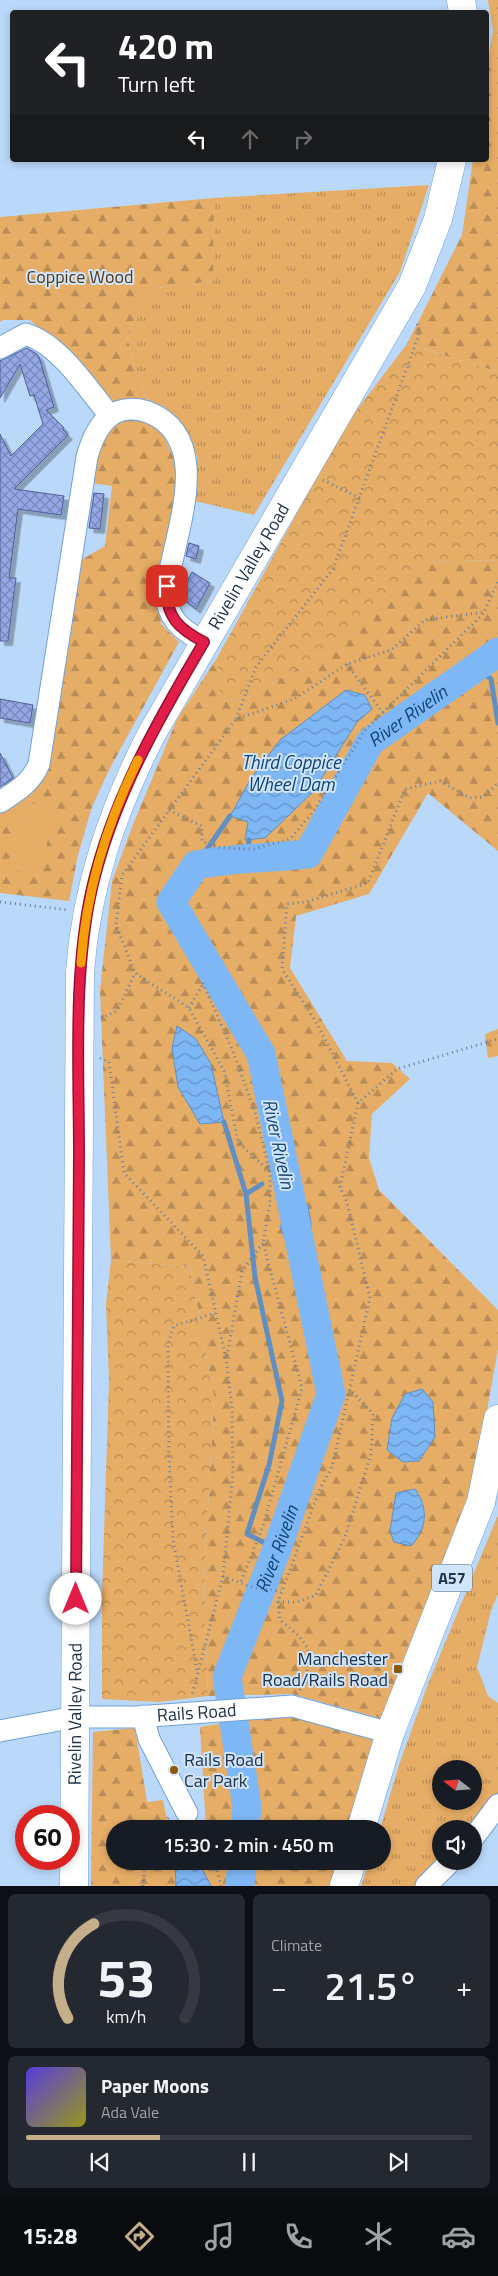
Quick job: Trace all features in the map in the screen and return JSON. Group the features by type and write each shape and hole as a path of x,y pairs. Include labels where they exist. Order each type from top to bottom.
{"main road":[{"name":"Rivelin Valley Road","path":"74,1886 80,972 87,911 98,866 118,804 151,735 412,286 438,219 452,162"},
{"name":"A57","path":"364,1820 390,1733 481,1502 498,1419"},
{"path":"344,1886 349,1870"}],"street":[{"path":"0,348 26,334 36,337 74,371 110,416"},
{"path":"0,802 28,782 39,764 86,457 98,431 110,416 117,412 131,409 142,410 166,423 175,431 181,442 186,482 183,511 167,586 167,600 169,611 179,625 187,633 204,642"},
{"name":"Rails Road","path":"0,1731 75,1717 143,1716 292,1706 390,1733"},
{"path":"143,1716 148,1740 187,1812"},
{"path":"482,1826 498,1805"},
{"path":"426,1886 442,1870"}],"path":[{"path":"270,1172 238,1142 224,1070 189,1008 135,973 116,925 122,875 236,720 256,667 334,568 419,335 412,286"},
{"path":"304,471 360,498"},
{"path":"169,810 202,826 202,841 213,847 254,848 290,839 313,812 366,729 484,612 498,582"},
{"path":"236,720 294,699 347,664 391,650 425,620 484,612"},
{"path":"347,664 383,713"},
{"path":"358,1103 316,1022 282,969 287,904 306,902 368,883 405,789 440,781 470,798 483,797 498,783"},
{"path":"0,902 87,911"},
{"path":"135,973 117,1011 80,1038 109,1062 124,1173 203,1256 226,1359 232,1407 232,1473 223,1576 197,1673 189,1713"},
{"path":"189,1008 203,983 232,1049 255,1112 270,1172 270,1204 263,1243 302,1388 262,1526 240,1581"},
{"path":"292,1706 310,1662 307,1646 298,1634 280,1620 278,1602 319,1491 332,1467 370,1298 347,1202 340,1187 358,1103 397,1068 498,1039"},
{"path":"226,1359 242,1271 263,1243"},
{"path":"197,1673 173,1540 169,1458 168,1344 174,1326 216,1313"},
{"path":"278,1602 297,1602 316,1595 345,1538 371,1454 373,1414 350,1388"},
{"path":"223,1576 254,1588 281,1591"},
{"path":"143,1886 144,1870"},
{"path":"217,1870 221,1886"}],"green space":[{"path":"488,0 498,0 498,372 407,344 462,235 473,162 489,162 489,56 493,30"},
{"path":"429,185 400,272 254,515 191,500 197,480 197,456 185,429 165,407 149,402 136,374 127,336 148,289 213,281 214,198"},
{"name":"Coppice Wood","path":"214,198 213,281 148,289 127,336 136,374 178,467 172,528 158,589 161,624 179,642 110,768 92,807 78,855 69,901 0,893 0,814 35,788 76,563 105,546 112,486 92,483 96,452 103,436 80,366 30,320 3,320 0,322 0,217"},
{"path":"407,344 498,372 498,560 418,562 337,645 248,698 220,701 217,658 346,424"},
{"path":"498,560 498,851 428,793 369,894 296,916 290,968 347,1061 392,1063 410,1079 372,1114 369,1158 379,1190 498,1310 498,1349 472,1494 383,1719 292,1694 208,1696 204,1579 214,1397 190,1267 111,1260 100,990 112,881 132,827 177,719 217,658 220,701 248,698 336,645 418,562"},
{"path":"20,801 54,807 41,875 7,869"},
{"path":"498,1029 498,1056 488,1058 485,1034"},
{"path":"111,1260 190,1267 214,1397 204,1579 208,1696 159,1702 102,1699 102,1597 109,1380 106,1304"},
{"path":"498,1515 498,1594 491,1611 477,1667 488,1696 498,1703 498,1793 476,1820 432,1820 432,1870 417,1886 361,1886 366,1870 391,1870 391,1820 383,1820 398,1768 428,1684"},
{"path":"288,1712 375,1740 353,1820 205,1820 200,1727"},
{"path":"135,1728 147,1802 163,1800 167,1820 106,1820 106,1870 337,1870 333,1886 91,1886 93,1732"}],"water":[{"name":"Third Coppice Wheel Dam","path":"346,690 365,695 372,709 357,722 313,792 265,838 245,840 248,822 230,816 250,780 280,740"},
{"path":"177,1026 196,1039 211,1064 224,1122 200,1124 178,1087 172,1048"},
{"path":"292,1203 308,1205 311,1240 289,1248 280,1227"},
{"path":"422,1389 433,1402 435,1437 419,1461 403,1462 387,1450 392,1418 405,1394"},
{"path":"415,1489 423,1504 424,1518 420,1533 411,1546 394,1542 390,1531 396,1493"},
{"path":"175,1870 203,1870 211,1886 176,1886"}],"building":[{"path":"27,348 39,357 54,407 46,410 64,428 63,430 68,435 14,489 64,496 61,515 18,509 9,578 16,578 8,641 0,641 0,434 11,456 43,424 34,395 30,396 20,364 0,398 0,361"},
{"path":"94,493 104,494 100,529 89,528"},
{"path":"189,543 199,546 196,559 186,556"},
{"path":"192,572 210,583 196,609 179,596"},
{"path":"0,699 33,705 30,723 0,718"},
{"path":"0,753 13,778 0,787"}],"waterway":[{"name":"River Rivelin","path":"246,1820 247,1807 227,1677 277,1549 331,1394 261,1054 171,902 196,865 237,859 308,854 370,742 498,652"},
{"path":"477,668 491,679 498,723"},
{"path":"196,865 230,816"},
{"path":"247,860 249,840"},
{"path":"224,1122 246,1194"},
{"path":"262,1184 246,1194 255,1277 282,1401 269,1465 247,1534 277,1549"},
{"name":"River Rivelin","path":"240,1886 241,1870"}],"slow traffic":[{"path":"81,963 87,911 98,866 110,825 138,760"}],"place":[{"name":"Manchester Road/Rails Road","path":"398,1669"},
{"name":"Rails Road Car Park","path":"174,1770"}],"route":[{"path":"76,1599 80,972 82,945 95,877 118,804 131,774 170,699 204,642 187,633 174,619 169,611 167,586"}]}
